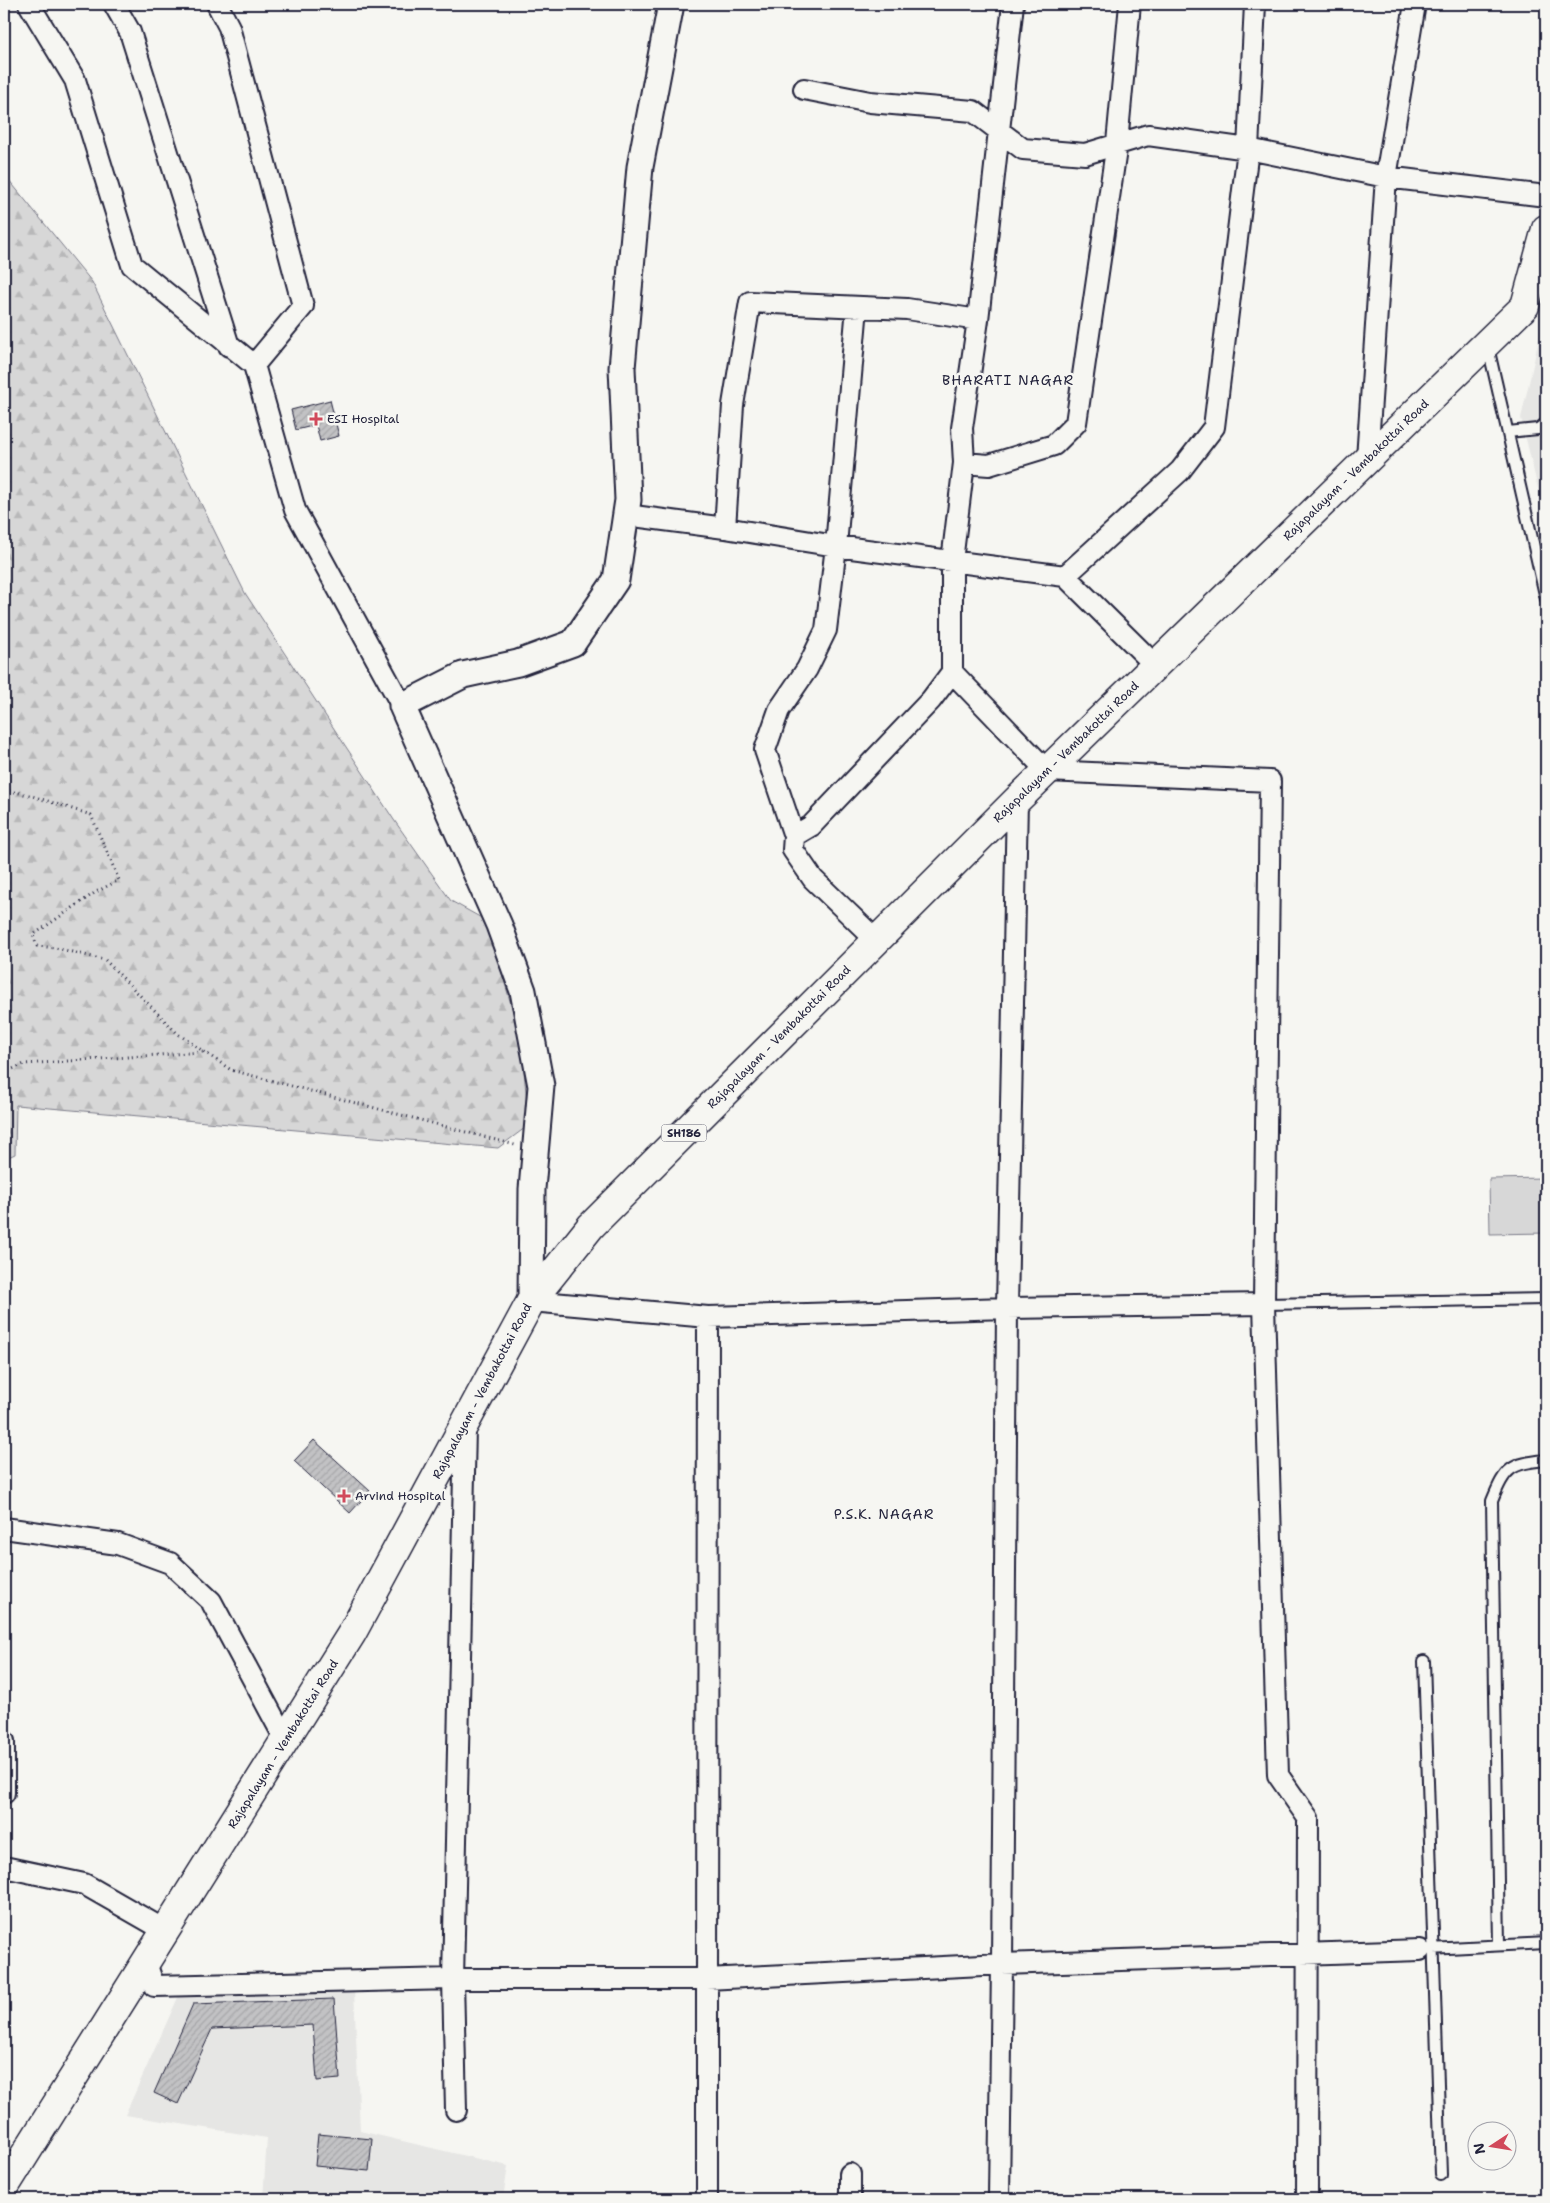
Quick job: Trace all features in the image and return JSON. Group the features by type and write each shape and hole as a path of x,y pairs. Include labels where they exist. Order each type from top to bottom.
{"main road":[{"name":"Rajapalayam - Vembakottai Road","path":"4,2188 352,1634 530,1301 591,1226 876,940 1017,800 1525,306 1546,229"}],"street":[{"path":"29,4 75,80 132,265 254,365 296,510 402,706 498,925 523,991 541,1086 532,1189 530,1301 708,1317 1007,1308 1264,1304"},
{"path":"114,4 130,32 229,346"},
{"path":"217,4 229,26 303,306 254,365"},
{"path":"402,706 463,675 518,663 573,643 616,580 628,500 622,368 639,177 671,4"},
{"path":"794,836 811,826 925,707 952,672 952,561 964,463 962,428 978,320 1000,130 1012,4"},
{"path":"964,463 989,464 1054,445 1076,423 1117,143 1130,4"},
{"path":"1065,576 1180,471 1214,427 1248,149 1255,4"},
{"path":"1367,459 1386,177 1414,4"},
{"path":"804,90 870,102 973,111 1023,149 1085,154 1148,135 1248,149 1386,177 1546,196"},
{"path":"725,528 734,405 750,302 907,309 978,320"},
{"path":"857,307 836,546 826,630 807,669 779,710 765,750 794,836 793,850 813,879 876,940"},
{"path":"626,515 725,528 836,546 1065,576 1155,666"},
{"path":"952,672 1047,771 1270,782 1264,1304 1278,1775 1308,1818 1307,2199"},
{"path":"999,2199 1007,1308 1017,800"},
{"path":"706,2199 708,1317"},
{"path":"456,2110 453,1979 465,1423"},
{"path":"4,1528 118,1544 170,1563 211,1601 285,1740"},
{"path":"4,1741 4,1794"},
{"path":"4,1867 84,1884 166,1931"},
{"path":"146,1963 154,1986 453,1979 707,1979 1002,1964 1307,1955 1427,1949"},
{"path":"850,2174 850,2199"}],"lane":[{"path":"1487,343 1546,599"},
{"path":"1508,432 1538,429 1546,422"},
{"path":"1264,1304 1546,1299"},
{"path":"1499,1945 1492,1500 1503,1476 1521,1463 1546,1460"},
{"path":"1424,1661 1427,1949 1441,2175"},
{"path":"1427,1949 1546,1943"}],"path":[{"path":"4,790 29,795 91,815 119,880 96,892 33,935 37,946 56,948 105,960 178,1034 231,1070 535,1150"},
{"path":"4,1073 24,1064 203,1052"}],"shaded area":[{"path":"1546,308 1546,522 1521,418"},
{"path":"354,1989 360,2131 508,2166 503,2199 263,2199 267,2138 125,2115 180,1993"}],"green space":[{"path":"4,174 92,282 245,593 394,820 451,901 487,921 521,1039 529,1125 498,1148 16,1105 15,1154 4,1159"},
{"path":"1546,1178 1546,1233 1490,1234 1489,1179"}],"building":[{"path":"330,400 339,436 320,441 316,425 296,430 291,410"},
{"path":"314,1440 370,1491 350,1513 294,1461"},
{"path":"334,1999 340,2079 317,2081 313,2025 212,2029 178,2104 154,2093 193,2004"},
{"path":"318,2134 372,2139 369,2171 315,2166"}],"place":[{"name":"ESI Hospital","path":"316,419"},
{"name":"Arvind Hospital","path":"344,1496"}],"district":[{"name":"BHARATI NAGAR","path":"1008,380"},
{"name":"P.S.K. NAGAR","path":"884,1514"}]}
